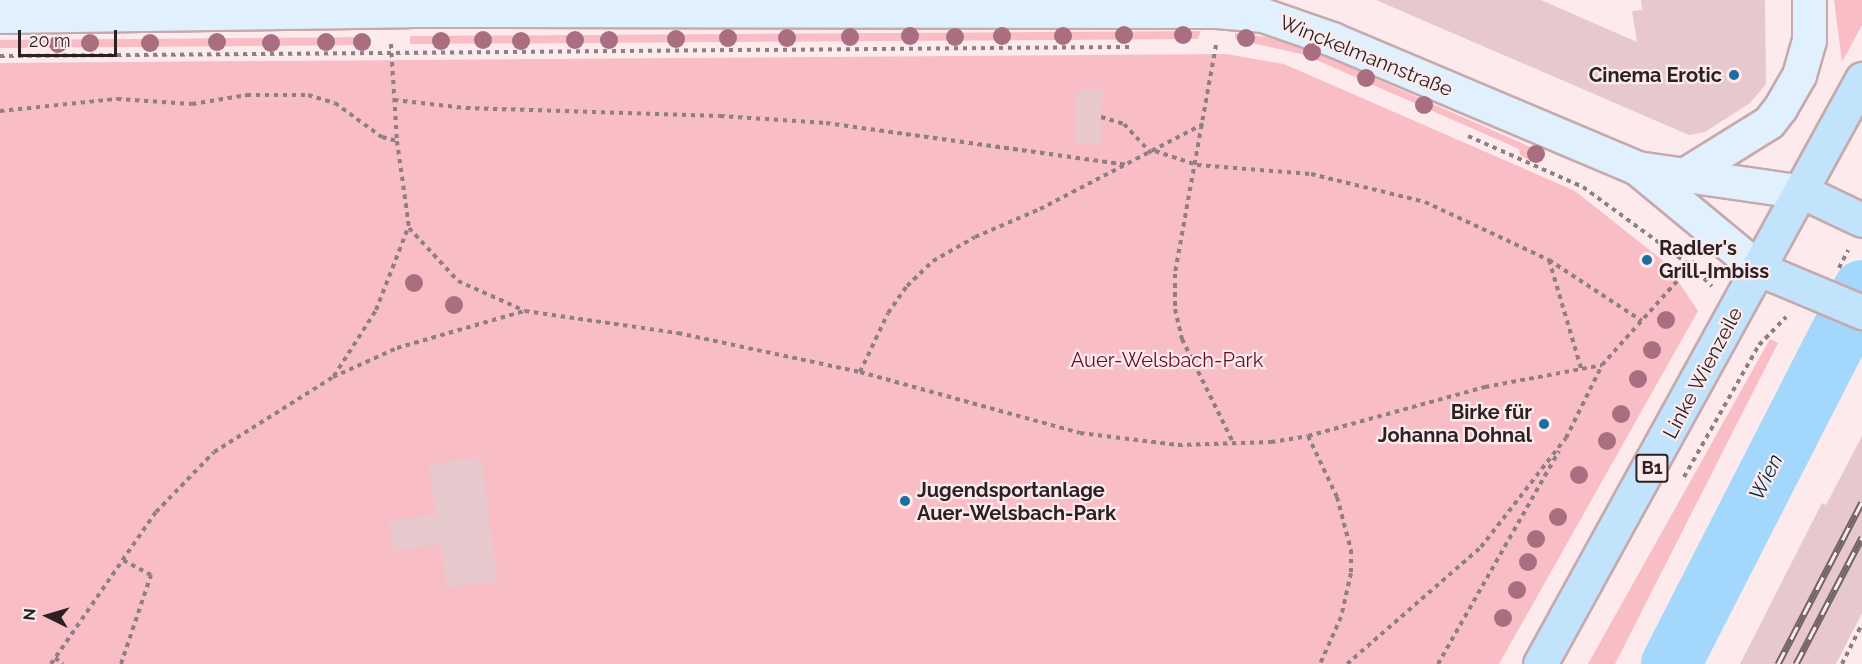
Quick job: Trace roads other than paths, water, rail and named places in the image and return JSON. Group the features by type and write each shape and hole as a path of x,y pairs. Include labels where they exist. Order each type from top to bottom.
{"main road":[{"path":"1684,175 1769,122 1780,108 1799,75 1809,40 1809,0"},
{"name":"Winckelmannstraße","path":"0,16 388,10 1217,11 1263,15 1332,39 1637,168 1803,192"},
{"name":"Linke Wienzeile","path":"1540,664 1803,192 1862,79"},
{"name":"Winckelmannstraße","path":"1637,168 1759,269"},
{"path":"1803,192 1857,218"},
{"path":"1759,269 1807,302 1862,312"}],"waterway":[{"name":"Wien","path":"1671,664 1862,290"}],"railway":[{"path":"1778,664 1862,502"},
{"path":"1796,664 1862,537"}],"place":[{"name":"Cinema Erotic","path":"1734,75"},
{"name":"Radler's Grill-Imbiss","path":"1647,260"},
{"name":"Birke für Johanna Dohnal","path":"1544,424"},
{"name":"Jugendsportanlage Auer-Welsbach-Park","path":"905,501"}],"park label":[{"name":"Auer-Welsbach-Park","path":"1167,360"}]}
